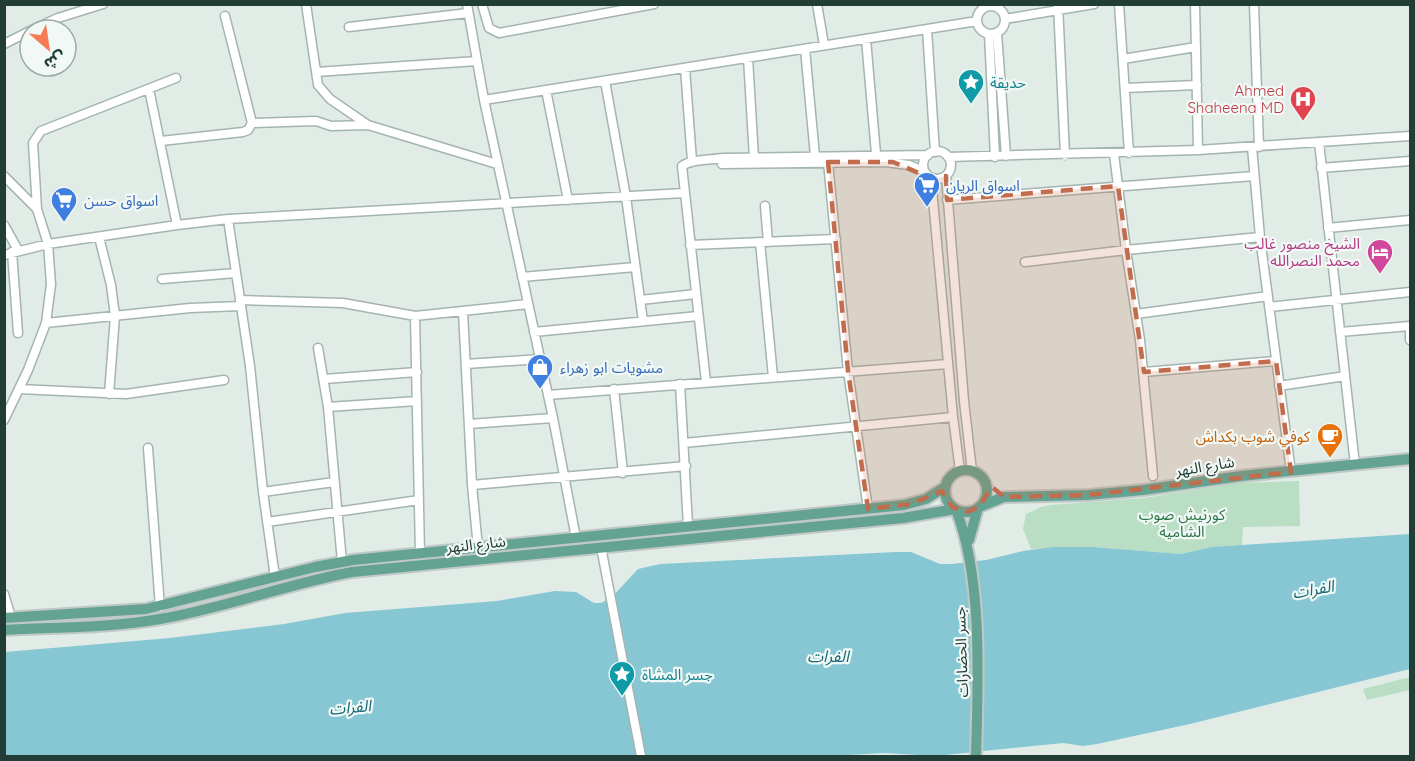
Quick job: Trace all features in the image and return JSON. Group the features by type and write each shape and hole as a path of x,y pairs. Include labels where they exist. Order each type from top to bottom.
{"main road":[{"name":"شارع النهر","path":"979,507 1004,497 1116,493 1241,476 1410,459"},
{"path":"968,546 955,509 946,498 945,487 950,477 960,471 972,471 1004,497"},
{"path":"968,546 971,527 986,495 984,481"},
{"name":"شارع النهر","path":"4,630 118,624 160,619 420,554 911,504 926,499 945,487"},
{"path":"955,509 967,512 979,507"},
{"name":"شارع النهر","path":"8,617 129,611 160,607 342,562 383,563 602,547 903,518 955,509"},
{"path":"742,521 743,533"},
{"name":"جسر الحضارات","path":"968,546 976,633 976,756"}],"street":[{"path":"58,18 103,4"},
{"path":"306,4 318,85 330,99 368,125 497,164"},
{"path":"482,4 489,28 499,33 628,7 654,4"},
{"path":"817,4 824,45"},
{"path":"1005,19 1058,7 1094,4"},
{"path":"1119,4 1130,153"},
{"path":"1195,4 1198,150"},
{"path":"1254,4 1256,147 1254,176 1290,472"},
{"path":"992,6 1004,14 1005,19 1003,27 993,33 981,29 977,21 980,12 992,6"},
{"path":"1058,7 1065,155"},
{"path":"349,27 467,9 505,204 566,478 576,538"},
{"path":"161,141 243,132 248,130 252,123 225,16"},
{"path":"484,100 977,21"},
{"path":"924,171 923,161 931,153 927,29"},
{"path":"993,33 995,156"},
{"path":"993,33 1006,156"},
{"path":"4,44 18,37"},
{"path":"866,39 876,154"},
{"path":"1123,59 1196,47"},
{"path":"805,49 815,156"},
{"path":"748,58 754,158"},
{"path":"316,72 477,61"},
{"path":"685,68 692,161"},
{"path":"4,420 46,323 51,284 48,244 37,209 33,143 41,131 176,78"},
{"path":"604,81 626,197 643,321"},
{"path":"1125,88 1197,85"},
{"path":"149,89 177,225"},
{"path":"546,90 568,200"},
{"path":"252,123 316,121 331,126 368,125"},
{"path":"706,382 681,170 685,164 692,161 723,158 931,153 942,153 948,157 1114,154 1410,136"},
{"path":"1319,142 1355,465"},
{"path":"1114,154 1144,372 1153,476"},
{"path":"948,157 950,168 946,176 947,200 972,471"},
{"path":"710,161 723,164 893,162 924,171 931,178 940,179 946,176"},
{"path":"1321,168 1410,161"},
{"path":"828,162 848,371 868,509"},
{"path":"4,176 37,209"},
{"path":"947,200 1254,176"},
{"path":"931,178 960,471"},
{"path":"12,252 48,244 228,219 684,193"},
{"path":"765,206 764,242 773,377"},
{"path":"228,219 250,366 263,492 275,577"},
{"path":"1328,228 1410,220"},
{"path":"4,225 12,252 18,333"},
{"path":"99,237 111,285 115,316 109,394"},
{"path":"1025,262 1260,237"},
{"path":"690,245 836,239"},
{"path":"522,277 635,267"},
{"path":"162,279 236,273"},
{"path":"1269,307 1410,292"},
{"path":"640,300 696,294"},
{"path":"1136,314 1268,296"},
{"path":"46,323 281,300 343,303 415,316 528,304"},
{"path":"463,312 472,485 478,548"},
{"path":"415,316 420,554"},
{"path":"534,332 698,316"},
{"path":"1340,332 1410,326 1410,340"},
{"path":"318,348 328,407 342,562"},
{"path":"466,364 540,359"},
{"path":"1144,372 1276,361"},
{"path":"548,395 948,364"},
{"path":"324,379 417,372"},
{"path":"1279,386 1345,376"},
{"path":"19,389 126,394 224,380"},
{"path":"680,384 688,526"},
{"path":"614,389 623,473"},
{"path":"328,407 417,401"},
{"path":"684,442 953,417"},
{"path":"469,424 553,418"},
{"path":"148,448 160,607"},
{"path":"472,485 686,466"},
{"path":"263,492 334,482"},
{"path":"267,522 419,500"},
{"path":"602,547 641,756"},
{"path":"4,594 8,617"}],"highlighted area":[{"path":"828,162 893,162 933,179 946,176 947,200 1118,186 1144,372 1276,361 1291,472 1088,495 1004,497 992,487 979,507 967,512 952,507 942,491 911,504 868,509 848,371"}],"green space":[{"name":"كورنيش صوب الشامية","path":"1299,481 1300,526 1243,527 1242,545 1211,547 1181,554 1093,547 1031,549 1023,529 1026,514 1051,505 1144,498 1240,483"},
{"path":"1410,677 1410,690 1367,700 1363,689"}],"water":[{"name":"الفرات","path":"1410,534 1410,669 1190,724 1097,744 1083,746 1063,743 935,756 884,753 832,756 5,756 5,652 170,638 284,624 345,613 497,601 555,591 576,592 594,603 601,603 612,597 638,569 660,564 911,552 940,564 952,564 1053,547 1093,547 1181,554 1211,547"}],"place":[{"name":"حديقة","path":"971,105"},
{"name":"Ahmed Shaheena MD","path":"1303,122"},
{"name":"اسواق الريان","path":"927,208"},
{"name":"اسواق حسن","path":"64,223"},
{"name":"الشيخ منصور غالب محمد النصرالله","path":"1380,275"},
{"name":"مشويات ابو زهراء","path":"540,390"},
{"name":"كوفي شوب بكداش","path":"1330,459"},
{"name":"جسر المشاة","path":"622,697"}]}
